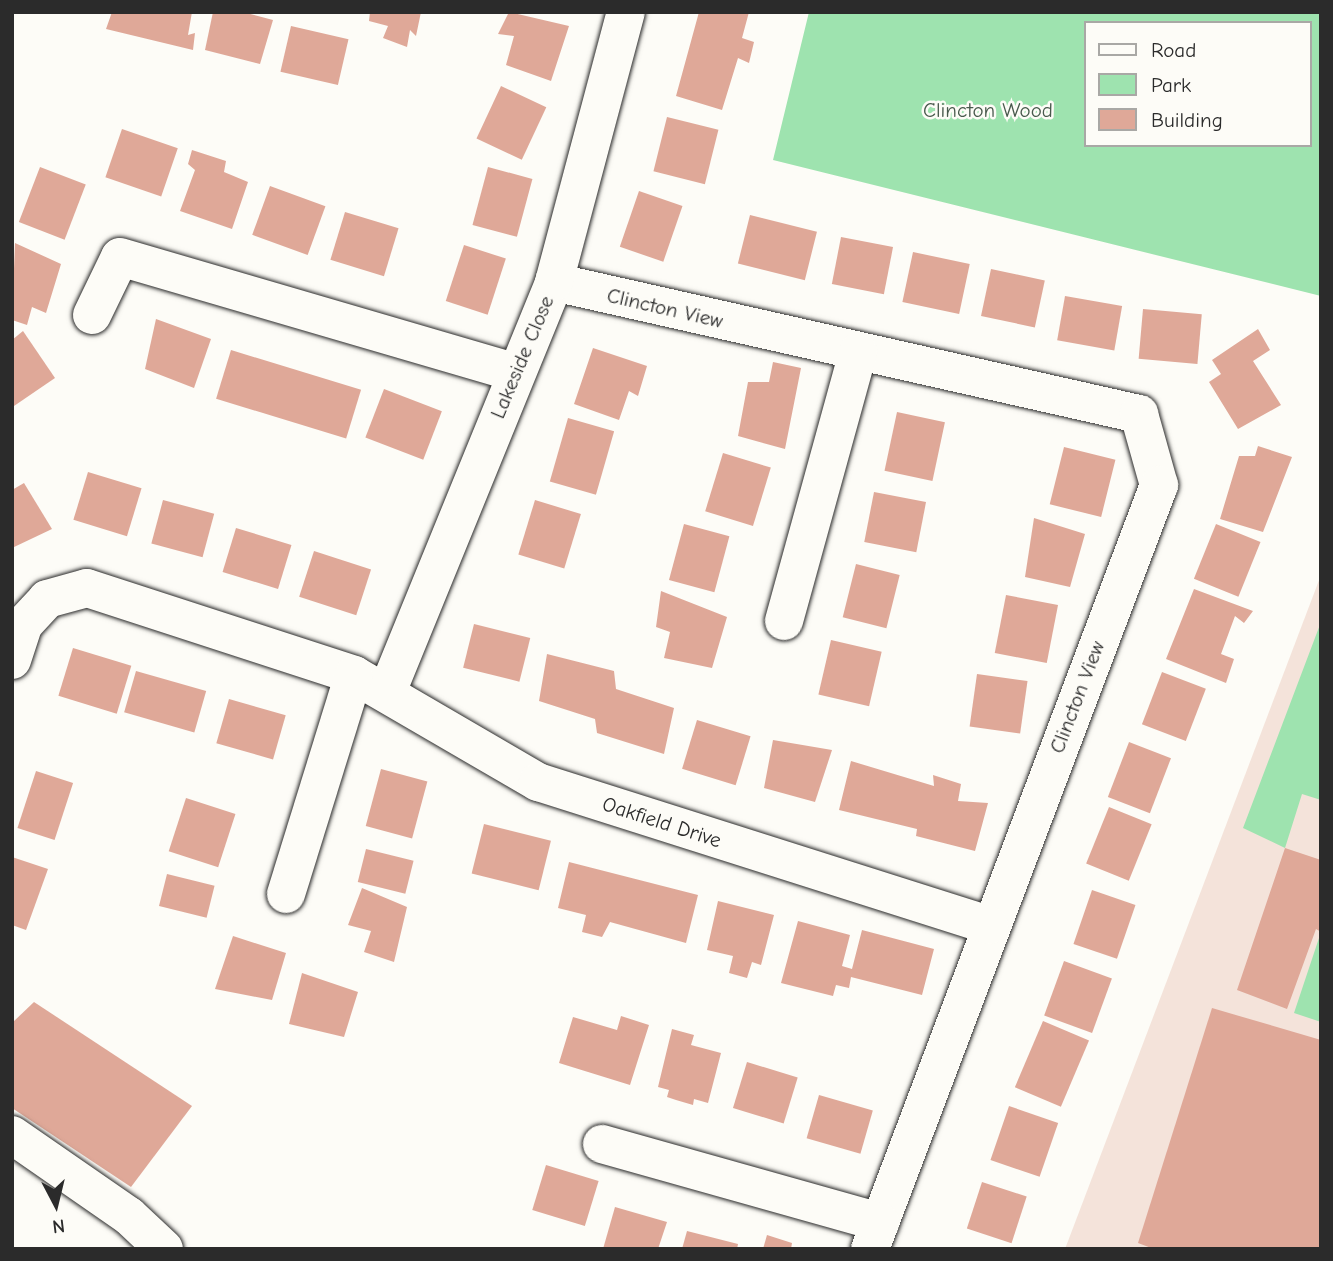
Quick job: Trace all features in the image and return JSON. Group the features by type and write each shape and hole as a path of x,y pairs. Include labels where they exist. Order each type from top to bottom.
{"street":[{"name":"Lakeside Close","path":"370,683 554,282 626,12"},
{"path":"92,315 120,257 514,372"},
{"name":"Clincton View","path":"554,282 1139,414 1159,485 989,925 875,1236"},
{"path":"784,621 858,352"},
{"name":"Oakfield Drive","path":"12,660 24,624 47,599 87,589 370,683 538,782 989,925"},
{"path":"286,894 370,683"},
{"path":"12,1135 129,1216 164,1249"},
{"path":"601,1144 875,1236"}],"shaded area":[{"path":"1321,575 1321,1249 1065,1249"}],"green space":[{"name":"Clincton Wood","path":"809,12 1321,12 1321,296 773,160"},
{"path":"1321,622 1321,800 1302,794 1285,848 1243,828"},
{"path":"1321,932 1321,1022 1294,1013"}],"building":[{"path":"112,12 192,12 188,35 195,33 193,50 106,29"},
{"path":"213,12 243,12 273,20 260,64 205,50"},
{"path":"370,12 421,12 416,36 410,30 407,47 383,38 388,26 369,21"},
{"path":"509,12 569,26 551,81 506,65 514,36 498,34"},
{"path":"699,12 749,12 742,38 754,42 749,63 738,58 722,110 676,96"},
{"path":"291,26 348,39 338,85 280,72"},
{"path":"501,86 546,107 522,160 476,139"},
{"path":"667,117 718,130 705,184 653,171"},
{"path":"122,129 178,148 161,196 105,177"},
{"path":"192,150 226,161 224,172 248,182 232,229 180,211 195,170 188,164"},
{"path":"40,167 86,185 65,240 19,222"},
{"path":"488,167 532,179 517,237 472,225"},
{"path":"270,186 325,206 308,255 252,235"},
{"path":"639,191 682,206 663,262 620,247"},
{"path":"345,212 399,228 384,276 330,260"},
{"path":"750,215 817,232 805,280 738,264"},
{"path":"841,237 893,247 884,294 832,284"},
{"path":"15,243 61,264 46,313 32,307 27,325 12,320"},
{"path":"464,245 506,259 488,315 446,301"},
{"path":"913,252 970,264 959,314 902,302"},
{"path":"991,269 1045,280 1035,327 981,316"},
{"path":"1065,296 1122,306 1114,350 1057,340"},
{"path":"1143,309 1202,314 1197,364 1139,359"},
{"path":"156,319 211,339 194,388 145,369"},
{"path":"1258,329 1270,350 1253,361 1281,405 1238,429 1209,382 1221,374 1212,360"},
{"path":"23,331 55,378 14,406 12,340"},
{"path":"593,348 647,366 638,396 629,391 619,420 574,404"},
{"path":"231,350 361,390 346,439 216,399"},
{"path":"773,362 801,368 785,449 738,436 748,382 769,382"},
{"path":"384,389 442,411 423,460 365,438"},
{"path":"897,412 945,422 932,481 885,471"},
{"path":"568,418 614,431 596,495 550,481"},
{"path":"1258,446 1292,457 1263,532 1220,519 1239,456 1255,456"},
{"path":"1064,447 1115,460 1101,517 1050,504"},
{"path":"723,453 771,468 753,526 705,511"},
{"path":"88,472 142,488 127,536 73,520"},
{"path":"24,483 52,529 12,548 12,490"},
{"path":"874,492 926,502 916,552 864,542"},
{"path":"163,500 214,514 203,557 151,543"},
{"path":"535,500 581,514 564,569 518,555"},
{"path":"1034,518 1085,534 1070,587 1025,577"},
{"path":"684,524 729,536 714,592 669,580"},
{"path":"1216,524 1261,542 1238,597 1194,579"},
{"path":"236,528 291,545 278,589 223,572"},
{"path":"314,551 371,570 356,615 299,597"},
{"path":"856,564 900,575 886,628 843,617"},
{"path":"1194,589 1253,611 1244,623 1235,616 1221,654 1234,659 1226,683 1166,659"},
{"path":"661,591 727,617 712,668 664,658 670,632 656,627"},
{"path":"1006,595 1058,605 1047,663 995,653"},
{"path":"474,624 530,638 519,682 463,668"},
{"path":"831,640 882,652 869,706 818,695"},
{"path":"73,648 131,666 117,714 58,696"},
{"path":"547,654 614,671 616,689 674,708 664,754 597,733 595,719 539,701"},
{"path":"136,671 206,691 194,732 124,712"},
{"path":"1162,672 1206,689 1186,741 1142,724"},
{"path":"977,674 1028,681 1020,734 970,726"},
{"path":"229,699 286,715 273,759 216,743"},
{"path":"697,720 751,736 736,785 682,769"},
{"path":"773,740 832,750 815,802 764,788"},
{"path":"1129,742 1171,758 1150,813 1108,797"},
{"path":"851,761 934,786 933,775 961,784 958,801 988,803 975,851 916,836 917,829 839,810"},
{"path":"381,769 427,781 412,838 366,826"},
{"path":"36,771 73,783 55,840 17,828"},
{"path":"186,798 235,814 218,867 169,851"},
{"path":"1109,807 1152,824 1129,881 1086,864"},
{"path":"484,824 551,841 539,890 472,873"},
{"path":"1285,848 1321,860 1321,932 1316,929 1287,1009 1237,990"},
{"path":"366,849 414,861 405,894 358,882"},
{"path":"12,857 48,869 26,930 12,925"},
{"path":"569,862 698,895 686,943 610,922 602,937 582,932 586,915 558,908"},
{"path":"167,874 215,886 207,918 159,906"},
{"path":"362,888 407,907 394,962 364,952 371,931 348,925"},
{"path":"1092,890 1135,905 1117,959 1073,944"},
{"path":"718,901 774,915 761,965 752,962 747,978 729,973 733,956 707,950"},
{"path":"798,921 850,935 842,966 852,969 862,930 934,949 922,995 851,977 849,988 836,985 833,996 781,983"},
{"path":"233,936 286,953 272,1000 215,989"},
{"path":"1064,961 1112,978 1092,1033 1044,1016"},
{"path":"302,973 358,992 344,1037 289,1024"},
{"path":"34,1002 192,1106 131,1187 12,1108 12,1023"},
{"path":"1212,1008 1321,1040 1321,1249 1154,1249 1138,1243"},
{"path":"621,1016 649,1025 630,1085 559,1063 573,1017 617,1030"},
{"path":"1043,1021 1089,1041 1061,1107 1015,1087"},
{"path":"672,1029 694,1035 691,1045 721,1053 708,1103 694,1099 693,1105 676,1100 667,1097 669,1090 658,1087"},
{"path":"747,1062 798,1077 784,1123 733,1108"},
{"path":"819,1095 873,1110 860,1154 807,1138"},
{"path":"1009,1106 1058,1123 1040,1177 990,1160"},
{"path":"546,1165 599,1181 585,1226 532,1210"},
{"path":"982,1182 1027,1197 1012,1243 967,1229"},
{"path":"615,1207 667,1222 658,1249 603,1249"},
{"path":"687,1231 738,1244 737,1249 682,1249"},
{"path":"767,1235 792,1243 791,1249 763,1249"}]}
